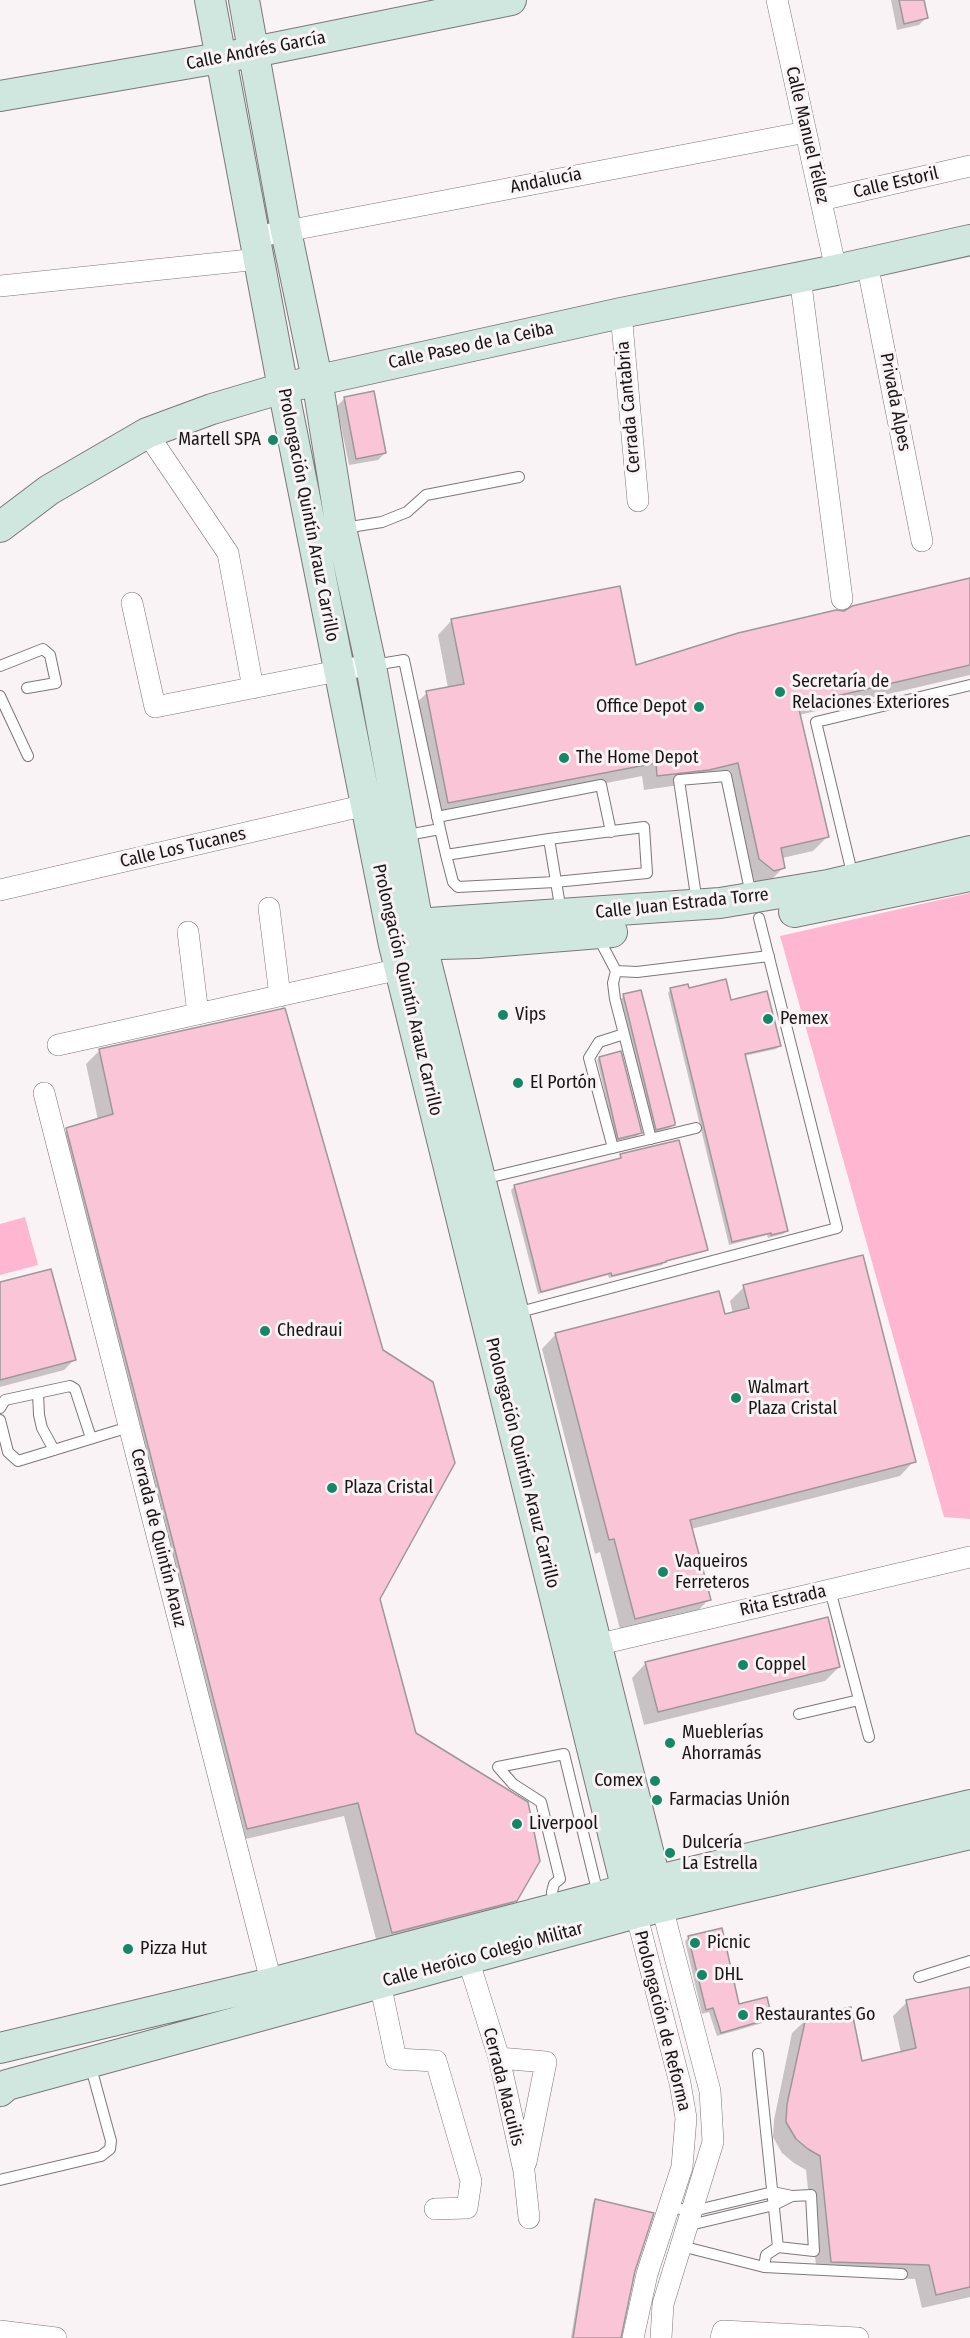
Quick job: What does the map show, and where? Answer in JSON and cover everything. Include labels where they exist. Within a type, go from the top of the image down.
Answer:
[{"type":"street","name":"Prolongación Quintín Arauz Carrillo","points":[[210,0],[283,388],[366,805],[452,1119],[569,1593],[636,1898]]},
{"type":"street","name":"Prolongación Quintín Arauz Carrillo","points":[[244,0],[286,231],[317,379],[341,528],[371,666],[402,836],[405,942]]},
{"type":"street","name":"Calle Andrés García","points":[[0,96],[254,52],[511,0]]},
{"type":"street","name":"Calle Manuel Téllez","points":[[777,0],[836,270]]},
{"type":"street","name":"Andalucía","points":[[0,286],[257,248],[286,231],[806,132]]},
{"type":"street","name":"Calle Estoril","points":[[821,200],[970,166]]},
{"type":"street","name":"Calle Paseo de la Ceiba","points":[[0,527],[49,490],[147,433],[212,409],[317,379],[970,240]]},
{"type":"street","name":"Privada Alpes","points":[[867,263],[922,541]]},
{"type":"street","points":[[800,277],[842,599]]},
{"type":"street","name":"Cerrada Cantabria","points":[[621,313],[638,501]]},
{"type":"street","points":[[147,433],[228,553],[253,688]]},
{"type":"street","points":[[132,603],[155,707],[371,666]]},
{"type":"street","name":"Calle Los Tucanes","points":[[0,890],[366,805]]},
{"type":"street","name":"Calle Juan Estrada Torre","points":[[857,889],[970,851]]},
{"type":"street","name":"Calle Juan Estrada Torre","points":[[405,942],[563,926],[700,897],[750,897],[857,889],[970,876]]},
{"type":"street","name":"Calle Juan Estrada Torre","points":[[563,926],[597,934],[702,926],[750,897]]},
{"type":"street","points":[[269,908],[280,996]]},
{"type":"street","points":[[188,932],[198,1014]]},
{"type":"street","points":[[58,1045],[280,996],[405,942]]},
{"type":"street","name":"Cerrada de Quintín Arauz","points":[[44,1093],[275,1997]]},
{"type":"street","name":"Prolongación Quintín Arauz Carrillo","points":[[452,1119],[481,1179],[501,1318]]},
{"type":"street","name":"Rita Estrada","points":[[596,1645],[970,1557]]},
{"type":"street","name":"Prolongación Quintín Arauz Carrillo","points":[[569,1593],[596,1645],[636,1898]]},
{"type":"street","name":"Calle Heróico Colegio Militar","points":[[0,2048],[275,1997],[380,1983],[468,1959],[636,1898],[970,1805]]},
{"type":"street","name":"Calle Heróico Colegio Militar","points":[[2,2085],[90,2062],[275,1997],[555,1909],[636,1898],[970,1834]]},
{"type":"street","name":"Prolongación de Reforma","points":[[633,2338],[647,2274],[682,2167],[686,2118],[680,2083],[636,1898]]},
{"type":"street","name":"Prolongación de Reforma","points":[[636,1898],[710,2091],[713,2142],[663,2304],[661,2338]]},
{"type":"street","name":"Cerrada Macuilis","points":[[468,1959],[499,2058],[524,2171],[529,2218]]},
{"type":"street","points":[[380,1983],[396,2059],[436,2061],[471,2181],[467,2208],[435,2209]]},
{"type":"street","points":[[499,2058],[546,2062],[524,2171]]},
{"type":"street","points":[[0,2331],[56,2338]]},
{"type":"street","points":[[722,2338],[723,2331],[858,2338]]},
{"type":"lane","points":[[341,528],[382,522],[407,512],[426,495],[519,477]]},
{"type":"lane","points":[[0,666],[43,649],[50,655],[56,683],[27,688]]},
{"type":"lane","points":[[371,666],[404,660],[440,830],[446,855],[453,882],[458,887],[555,882],[647,873],[644,827],[446,855]]},
{"type":"lane","points":[[857,889],[816,722],[970,685]]},
{"type":"lane","points":[[0,696],[28,756]]},
{"type":"lane","points":[[501,1318],[837,1228],[769,956],[750,897],[726,776],[679,780],[700,897]]},
{"type":"lane","points":[[437,817],[601,785],[610,832]]},
{"type":"lane","points":[[402,836],[440,830]]},
{"type":"lane","points":[[549,839],[563,926]]},
{"type":"lane","points":[[597,934],[616,971],[615,999],[651,1139]]},
{"type":"lane","points":[[616,971],[636,972],[769,956]]},
{"type":"lane","points":[[613,1148],[589,1058],[599,1042],[624,1034]]},
{"type":"lane","points":[[481,1179],[696,1128]]},
{"type":"lane","points":[[0,1408],[5,1400],[70,1386],[75,1389],[91,1438]]},
{"type":"lane","points":[[38,1393],[42,1428],[54,1450]]},
{"type":"lane","points":[[0,1420],[8,1452],[18,1461],[129,1427]]},
{"type":"lane","points":[[830,1590],[869,1737]]},
{"type":"lane","points":[[799,1714],[860,1700]]},
{"type":"lane","points":[[555,1909],[552,1892],[554,1884],[560,1879],[541,1802],[513,1784],[498,1767],[564,1754],[636,1898]]},
{"type":"lane","points":[[919,1977],[970,1961]]},
{"type":"lane","points":[[758,2054],[778,2247]]},
{"type":"lane","points":[[0,2180],[101,2156],[110,2149],[111,2141],[90,2062]]},
{"type":"lane","points":[[666,2215],[690,2218],[773,2192],[792,2196],[811,2194],[814,2252],[778,2247],[766,2255],[764,2267]]},
{"type":"lane","points":[[666,2215],[690,2218],[774,2205],[792,2196]]},
{"type":"lane","points":[[681,2246],[764,2267],[902,2274]]},
{"type":"shaded area","points":[[970,893],[970,1519],[944,1517],[780,936]]},
{"type":"shaded area","points":[[25,1217],[38,1265],[0,1275],[0,1224]]},
{"type":"building","points":[[899,0],[924,0],[928,18],[904,24]]},
{"type":"building","points":[[374,391],[386,453],[356,459],[344,397]]},
{"type":"building","points":[[970,578],[970,665],[798,705],[829,837],[781,848],[785,868],[774,871],[759,859],[738,763],[709,770],[657,776],[656,763],[448,803],[426,691],[464,684],[451,619],[620,586],[636,665],[738,633],[836,610],[844,611],[852,606]]},
{"type":"building","points":[[726,979],[731,1000],[767,991],[781,1046],[745,1054],[788,1231],[732,1242],[670,988],[688,984],[689,988]]},
{"type":"building","points":[[641,990],[675,1122],[675,1125],[656,1130],[623,994]]},
{"type":"building","points":[[285,1008],[383,1350],[433,1382],[455,1463],[380,1599],[416,1733],[528,1802],[540,1861],[517,1901],[392,1933],[358,1803],[247,1829],[66,1128],[113,1114],[99,1049]]},
{"type":"building","points":[[621,1051],[642,1133],[618,1139],[599,1057]]},
{"type":"building","points":[[679,1140],[708,1250],[612,1276],[611,1273],[541,1292],[514,1185],[621,1158],[620,1154]]},
{"type":"building","name":"Walmart Plaza Cristal","points":[[863,1255],[916,1462],[690,1520],[711,1600],[635,1619],[614,1539],[609,1540],[555,1333],[719,1291],[725,1314],[749,1308],[743,1285]]},
{"type":"building","points":[[51,1269],[76,1360],[0,1380],[0,1282]]},
{"type":"building","name":"Coppel","points":[[828,1617],[840,1667],[658,1712],[645,1662]]},
{"type":"building","points":[[722,1928],[739,2004],[767,1997],[772,2018],[721,2033],[713,2008],[706,2010],[688,1936]]},
{"type":"building","points":[[970,1987],[970,2287],[936,2295],[929,2265],[831,2262],[820,2156],[796,2139],[786,2122],[787,2104],[806,2017],[851,2007],[862,2061],[916,2048],[906,2000]]},
{"type":"building","points":[[595,2199],[654,2213],[635,2271],[621,2338],[573,2338]]},
{"type":"place","name":"Martell SPA","points":[[273,440]]},
{"type":"place","name":"Secretaría de Relaciones Exteriores","points":[[780,692]]},
{"type":"place","name":"Office Depot","points":[[699,707]]},
{"type":"place","name":"The Home Depot","points":[[564,758]]},
{"type":"place","name":"Vips","points":[[503,1015]]},
{"type":"place","name":"Pemex","points":[[768,1019]]},
{"type":"place","name":"El Portón","points":[[518,1083]]},
{"type":"place","name":"Chedraui","points":[[265,1331]]},
{"type":"place","name":"Walmart Plaza Cristal","points":[[736,1398]]},
{"type":"place","name":"Plaza Cristal","points":[[332,1488]]},
{"type":"place","name":"Vaqueiros Ferreteros","points":[[663,1572]]},
{"type":"place","name":"Coppel","points":[[743,1665]]},
{"type":"place","name":"Mueblerías Ahorramás","points":[[670,1743]]},
{"type":"place","name":"Comex","points":[[655,1781]]},
{"type":"place","name":"Farmacias Unión","points":[[657,1800]]},
{"type":"place","name":"Liverpool","points":[[517,1824]]},
{"type":"place","name":"Dulcería La Estrella","points":[[670,1853]]},
{"type":"place","name":"Picnic","points":[[695,1943]]},
{"type":"place","name":"Pizza Hut","points":[[128,1949]]},
{"type":"place","name":"DHL","points":[[702,1975]]},
{"type":"place","name":"Restaurantes Go","points":[[743,2015]]}]
